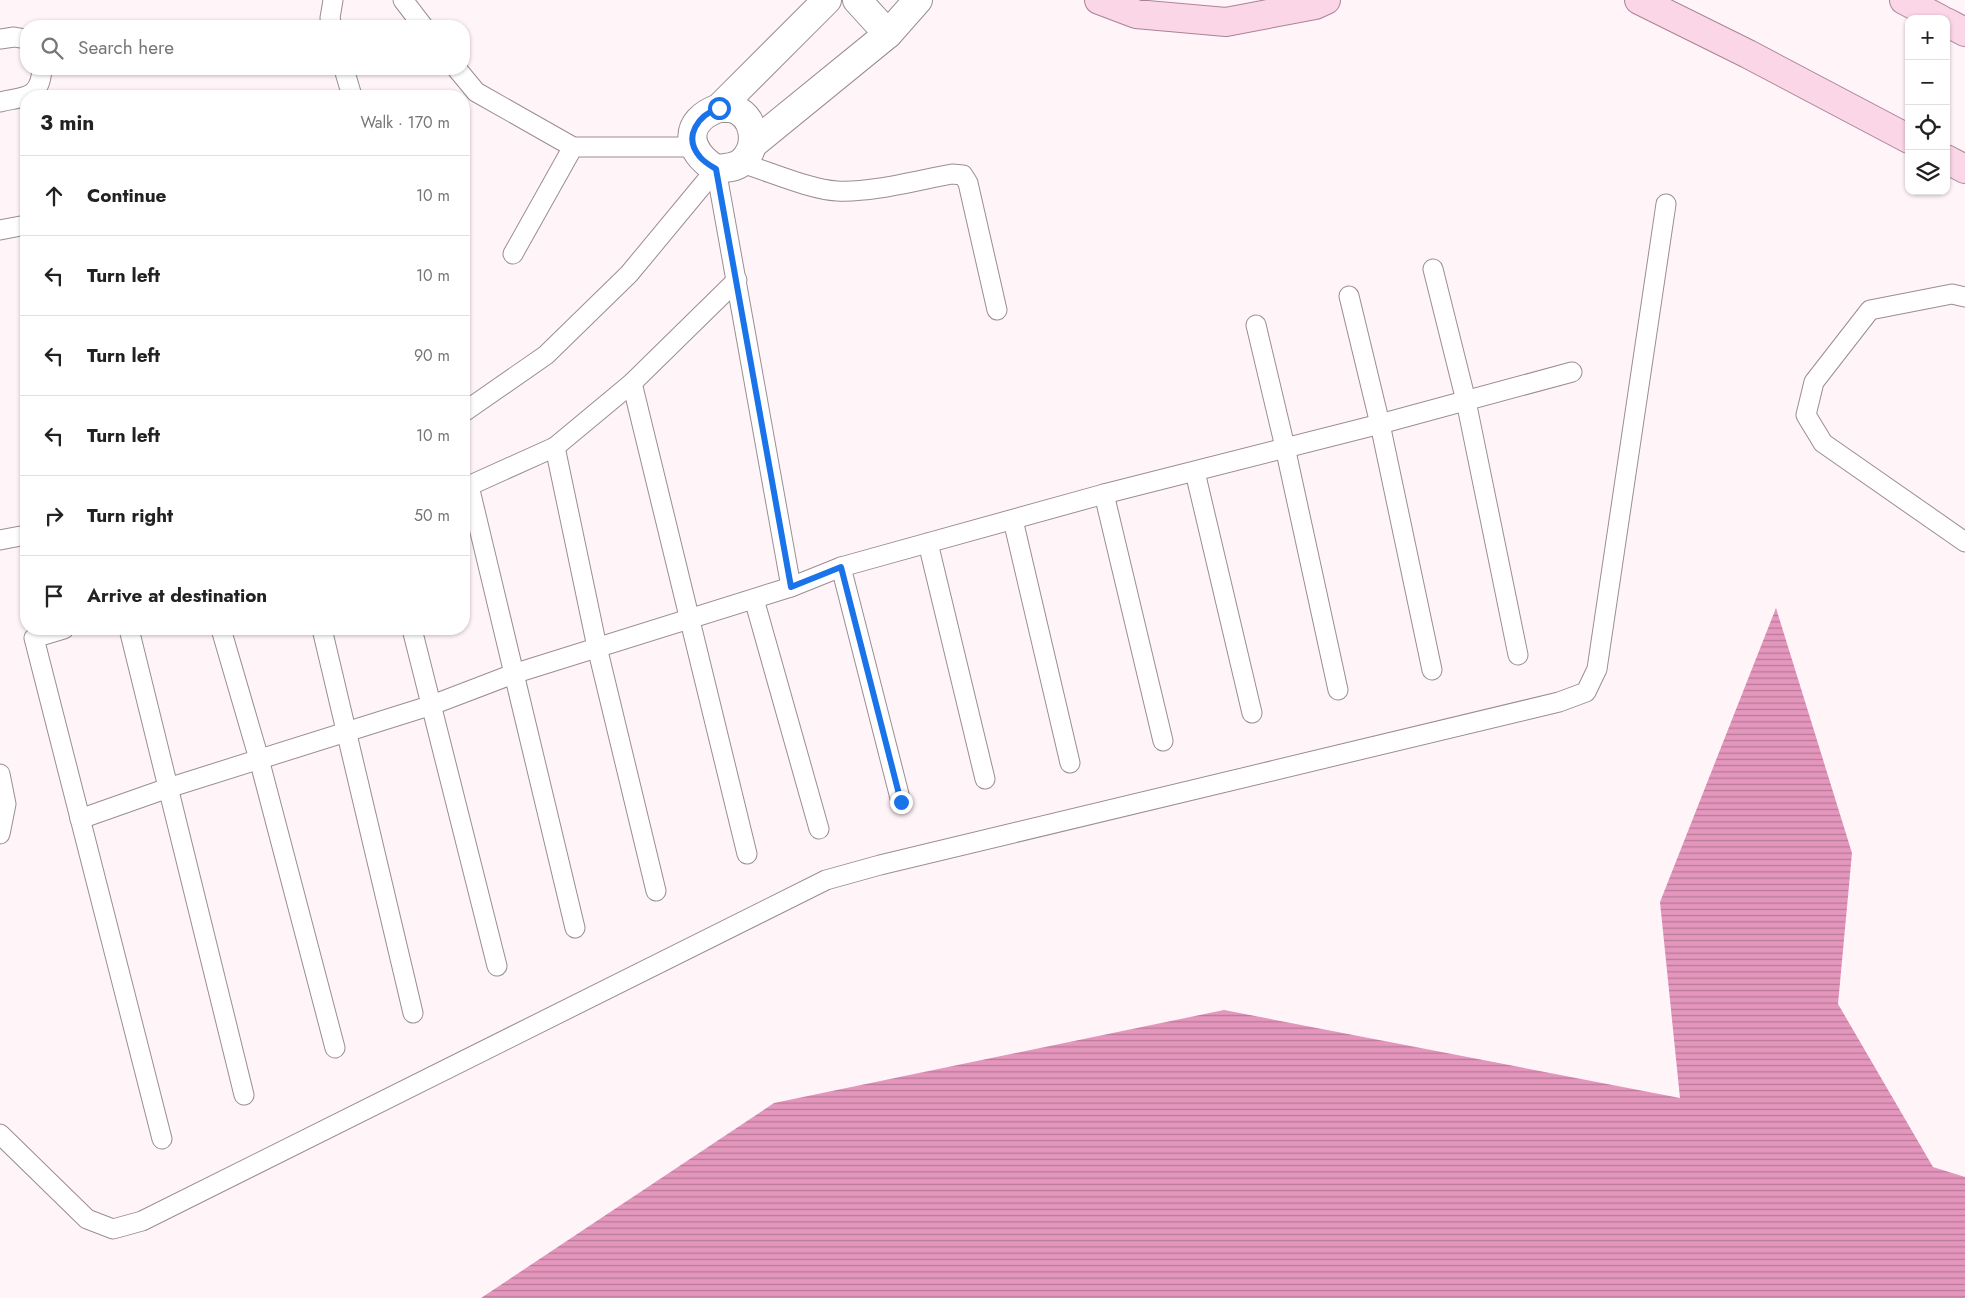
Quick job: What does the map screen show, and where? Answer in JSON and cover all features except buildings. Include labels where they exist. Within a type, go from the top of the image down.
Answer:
[{"type":"main road","points":[[1099,0],[1136,14],[1226,22],[1315,5],[1326,0]]},
{"type":"main road","points":[[1639,0],[1748,54],[1905,137]]},
{"type":"main road","points":[[1904,0],[1932,15]]},
{"type":"main road","points":[[1950,24],[1965,32]]},
{"type":"main road","points":[[1950,161],[1965,169]]},
{"type":"street","points":[[719,108],[827,0]]},
{"type":"street","points":[[857,0],[888,34]]},
{"type":"street","points":[[737,159],[754,134],[750,123],[743,115],[732,108],[719,108],[706,112],[697,122],[692,134],[694,147],[699,157],[737,159],[888,34],[918,0]]},
{"type":"lane","points":[[330,20],[333,0]]},
{"type":"lane","points":[[403,0],[418,20]]},
{"type":"lane","points":[[0,39],[20,38]]},
{"type":"lane","points":[[36,90],[42,82],[42,75]]},
{"type":"lane","points":[[346,75],[350,90]]},
{"type":"lane","points":[[462,75],[476,92],[574,147],[694,147]]},
{"type":"lane","points":[[0,102],[20,98]]},
{"type":"lane","points":[[513,254],[574,147]]},
{"type":"lane","points":[[737,159],[736,280],[791,587]]},
{"type":"lane","points":[[737,159],[818,188],[836,191],[858,190],[952,174],[963,175],[968,183],[997,310]]},
{"type":"lane","points":[[470,408],[552,348],[629,274],[737,159]]},
{"type":"lane","points":[[0,1134],[87,1219],[113,1229],[142,1221],[826,880],[890,862],[1559,702],[1586,692],[1597,669],[1666,204]]},
{"type":"lane","points":[[0,230],[20,226]]},
{"type":"lane","points":[[1432,269],[1466,401],[1518,656]]},
{"type":"lane","points":[[470,485],[555,447],[632,383],[736,280]]},
{"type":"lane","points":[[1965,297],[1952,294],[1870,310],[1814,382],[1806,415],[1823,443],[1965,542]]},
{"type":"lane","points":[[1349,296],[1380,424],[1432,670]]},
{"type":"lane","points":[[1256,325],[1285,447],[1338,690]]},
{"type":"lane","points":[[80,819],[168,788],[432,705],[513,674],[791,587],[841,567],[1104,494],[1380,424],[1572,372]]},
{"type":"lane","points":[[632,383],[691,618],[747,854]]},
{"type":"lane","points":[[555,447],[597,647],[656,891]]},
{"type":"lane","points":[[1195,472],[1252,713]]},
{"type":"lane","points":[[1104,494],[1163,741]]},
{"type":"lane","points":[[470,503],[575,928]]},
{"type":"lane","points":[[1013,520],[1070,763]]},
{"type":"lane","points":[[0,540],[20,536]]},
{"type":"lane","points":[[928,543],[985,778]]},
{"type":"lane","points":[[841,567],[901,802]]},
{"type":"lane","points":[[754,599],[819,829]]},
{"type":"lane","points":[[44,635],[34,638],[162,1139]]},
{"type":"lane","points":[[130,635],[244,1095]]},
{"type":"lane","points":[[224,635],[259,759],[335,1048]]},
{"type":"lane","points":[[323,635],[413,1014]]},
{"type":"lane","points":[[414,635],[497,966]]},
{"type":"lane","points":[[0,774],[6,804],[0,834]]},
{"type":"shaded area","points":[[1776,608],[1852,853],[1838,1004],[1933,1167],[1965,1177],[1965,1298],[481,1298],[774,1103],[1224,1010],[1680,1098],[1660,902]]},
{"type":"route","points":[[719,108],[706,112],[697,122],[692,134],[694,147],[699,157],[716,169],[791,587],[841,567],[901,802]]}]
